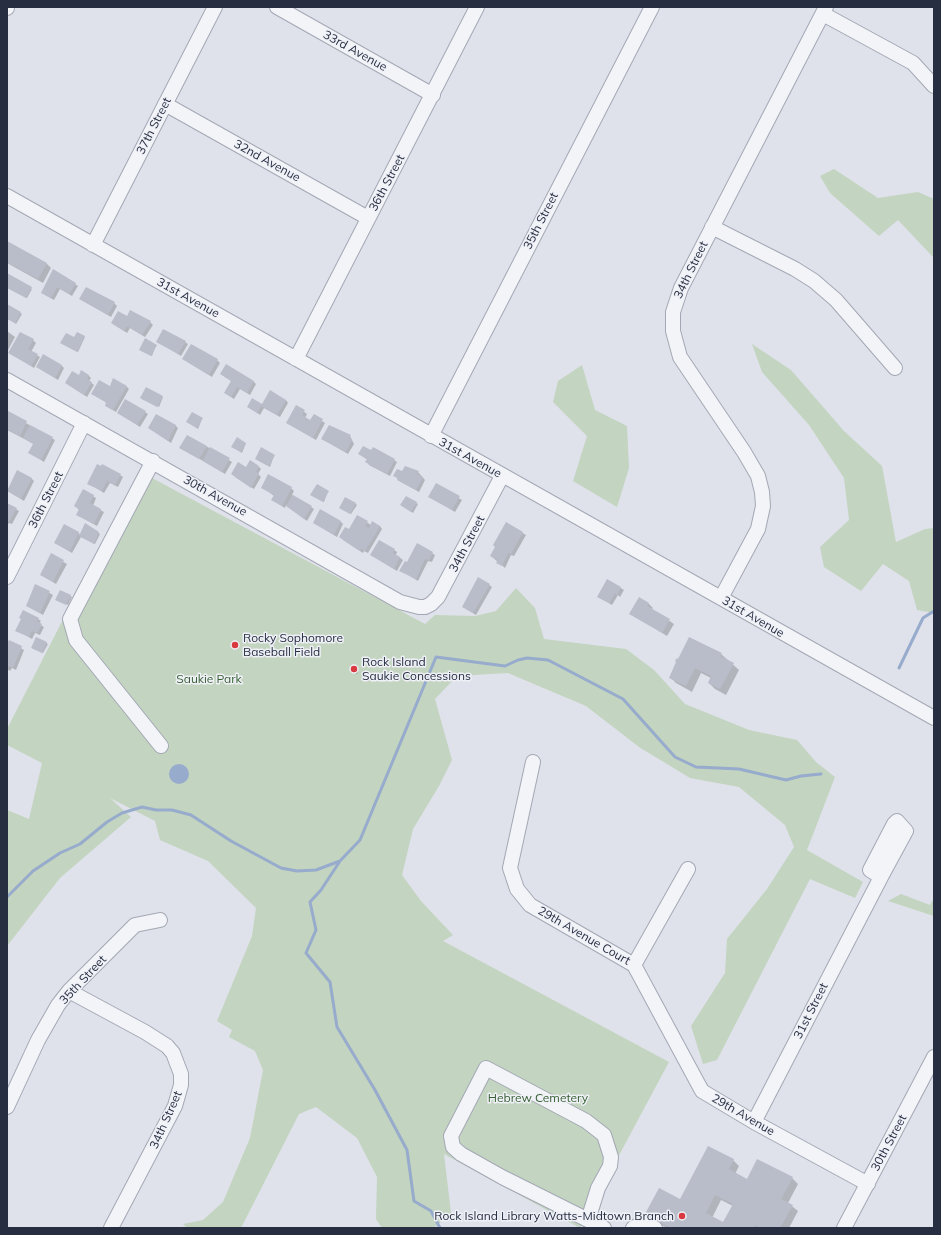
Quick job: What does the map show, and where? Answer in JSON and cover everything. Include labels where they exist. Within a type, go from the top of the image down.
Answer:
[{"type":"street","name":"37th Street","points":[[93,245],[215,7]]},
{"type":"street","name":"33rd Avenue","points":[[277,7],[433,95]]},
{"type":"street","name":"36th Street","points":[[296,359],[477,7]]},
{"type":"street","name":"35th Street","points":[[432,436],[652,7]]},
{"type":"street","points":[[824,10],[913,63],[934,86]]},
{"type":"street","name":"34th Street","points":[[721,598],[758,529],[763,506],[758,476],[744,452],[680,357],[673,331],[672,319],[675,302],[824,10]]},
{"type":"street","name":"32nd Avenue","points":[[165,104],[368,218]]},
{"type":"street","name":"31st Avenue","points":[[7,196],[934,718]]},
{"type":"street","points":[[712,227],[795,269],[814,281],[845,310],[895,368]]},
{"type":"street","name":"30th Avenue","points":[[7,380],[400,602],[426,608]]},
{"type":"street","name":"36th Street","points":[[7,577],[84,423]]},
{"type":"street","points":[[152,461],[70,619],[76,640],[161,746]]},
{"type":"street","name":"34th Street","points":[[426,608],[438,597],[502,476]]},
{"type":"street","name":"29th Avenue Court","points":[[533,762],[510,868],[517,889],[530,905],[634,965]]},
{"type":"street","points":[[634,965],[688,869]]},
{"type":"street","name":"31st Street","points":[[754,1122],[881,877]]},
{"type":"street","name":"35th Street","points":[[7,1107],[38,1040],[55,1010],[69,991],[136,925],[160,920]]},
{"type":"street","name":"29th Avenue","points":[[634,965],[702,1091],[754,1122],[868,1184]]},
{"type":"street","name":"34th Street","points":[[69,991],[145,1032],[167,1046],[174,1056],[181,1074],[180,1090],[175,1106],[111,1228]]},
{"type":"street","name":"30th Street","points":[[844,1228],[934,1057]]},
{"type":"street","points":[[486,1068],[586,1121],[604,1135],[611,1157],[610,1166],[598,1188],[598,1225],[502,1177],[461,1154],[453,1147],[451,1136],[486,1068]]},
{"type":"street","points":[[633,1228],[642,1223],[655,1228]]},
{"type":"green space","points":[[834,169],[878,198],[918,192],[934,199],[934,258],[898,220],[879,236],[830,193],[820,176]]},
{"type":"green space","points":[[752,344],[791,370],[844,431],[882,466],[896,542],[925,529],[934,528],[934,613],[917,610],[909,581],[883,564],[861,591],[824,567],[820,547],[849,520],[844,478],[809,425],[762,372]]},
{"type":"green space","points":[[582,365],[595,410],[627,426],[629,468],[617,507],[573,481],[587,436],[553,402],[558,381]]},
{"type":"green space","points":[[139,471],[425,624],[435,615],[475,616],[496,611],[516,588],[535,608],[544,639],[626,649],[654,670],[685,704],[749,730],[797,740],[816,762],[835,777],[807,850],[863,882],[855,898],[810,879],[717,1060],[703,1064],[691,1026],[725,973],[727,939],[767,889],[794,847],[785,825],[739,787],[690,778],[639,747],[586,706],[508,673],[457,676],[435,699],[452,760],[439,786],[413,829],[402,875],[421,901],[453,935],[443,941],[669,1062],[580,1228],[444,1154],[451,1213],[434,1228],[382,1228],[376,1219],[377,1177],[357,1138],[316,1107],[299,1114],[241,1228],[187,1228],[183,1224],[203,1220],[223,1202],[250,1138],[263,1070],[255,1051],[229,1037],[232,1030],[217,1021],[252,936],[256,908],[208,861],[160,840],[155,821],[110,798],[131,817],[60,878],[7,946],[7,810],[29,819],[42,763],[7,745],[7,729]]},
{"type":"green space","points":[[901,894],[930,905],[934,898],[934,916],[888,901]]},
{"type":"water","points":[[179,764],[186,767],[189,774],[186,781],[179,784],[172,781],[169,774],[172,767]]},
{"type":"building","points":[[7,241],[47,263],[38,279],[7,262]]},
{"type":"building","points":[[53,269],[76,283],[69,294],[57,287],[51,298],[41,293]]},
{"type":"building","points":[[7,273],[32,287],[26,298],[7,288]]},
{"type":"building","points":[[86,287],[115,302],[108,315],[79,299]]},
{"type":"building","points":[[7,304],[21,312],[15,323],[7,319]]},
{"type":"building","points":[[130,310],[151,321],[142,335],[127,326],[124,331],[111,323],[118,311],[127,316]]},
{"type":"building","points":[[163,329],[186,341],[178,354],[156,342]]},
{"type":"building","points":[[20,332],[34,339],[28,349],[38,354],[31,366],[8,353]]},
{"type":"building","points":[[77,332],[85,336],[77,352],[60,343],[66,333],[74,337]]},
{"type":"building","points":[[145,338],[157,345],[151,356],[139,350]]},
{"type":"building","points":[[191,344],[218,359],[209,375],[182,359]]},
{"type":"building","points":[[43,354],[62,365],[55,378],[36,367]]},
{"type":"building","points":[[226,364],[254,381],[247,393],[237,387],[231,397],[224,393],[231,381],[220,374]]},
{"type":"building","points":[[81,370],[89,375],[87,379],[92,382],[84,395],[65,383],[72,371],[79,375]]},
{"type":"building","points":[[113,378],[127,386],[113,410],[105,406],[106,402],[91,394],[99,380],[110,386]]},
{"type":"building","points":[[146,387],[163,396],[157,407],[140,398]]},
{"type":"building","points":[[270,390],[286,400],[277,415],[261,406],[257,413],[247,407],[252,398],[262,404]]},
{"type":"building","points":[[125,399],[146,411],[137,425],[117,413]]},
{"type":"building","points":[[296,405],[305,410],[302,415],[310,420],[314,414],[323,419],[313,438],[286,423]]},
{"type":"building","points":[[8,411],[27,421],[20,436],[7,429]]},
{"type":"building","points":[[192,412],[203,418],[197,428],[186,422]]},
{"type":"building","points":[[156,414],[176,425],[168,441],[148,428]]},
{"type":"building","points":[[30,425],[53,437],[41,460],[28,453],[33,444],[23,438]]},
{"type":"building","points":[[329,425],[351,435],[349,438],[352,440],[346,452],[321,439]]},
{"type":"building","points":[[187,435],[207,446],[199,459],[179,448]]},
{"type":"building","points":[[237,437],[246,443],[241,452],[231,447]]},
{"type":"building","points":[[363,446],[371,450],[373,447],[395,459],[387,474],[365,462],[367,459],[358,454]]},
{"type":"building","points":[[210,447],[230,458],[222,472],[203,461]]},
{"type":"building","points":[[261,447],[275,455],[269,466],[255,459]]},
{"type":"building","points":[[250,460],[259,466],[256,472],[259,473],[251,488],[231,474],[238,462],[246,467]]},
{"type":"building","points":[[97,464],[101,466],[102,464],[121,474],[115,485],[107,481],[102,491],[87,484]]},
{"type":"building","points":[[405,466],[419,471],[417,474],[423,477],[416,490],[397,480],[398,478],[393,476],[397,469],[402,471]]},
{"type":"building","points":[[17,470],[32,478],[21,499],[7,491]]},
{"type":"building","points":[[268,474],[292,487],[282,506],[271,500],[274,495],[261,488]]},
{"type":"building","points":[[436,483],[460,496],[452,510],[428,497]]},
{"type":"building","points":[[317,484],[329,491],[323,502],[310,495]]},
{"type":"building","points":[[83,489],[94,495],[90,503],[101,509],[94,524],[76,515],[79,509],[74,506]]},
{"type":"building","points":[[293,495],[312,506],[304,519],[286,506]]},
{"type":"building","points":[[406,496],[417,502],[411,512],[400,505]]},
{"type":"building","points":[[345,497],[356,503],[350,514],[339,508]]},
{"type":"building","points":[[7,503],[17,508],[9,522],[7,521]]},
{"type":"building","points":[[320,509],[341,521],[334,535],[313,523]]},
{"type":"building","points":[[357,515],[368,521],[365,526],[369,528],[372,521],[380,526],[365,551],[361,549],[360,551],[339,537],[345,527],[349,529]]},
{"type":"building","points":[[506,522],[523,532],[511,554],[508,553],[502,566],[496,563],[498,560],[490,556],[495,547],[493,545]]},
{"type":"building","points":[[85,523],[99,532],[94,544],[79,536]]},
{"type":"building","points":[[64,524],[79,532],[70,551],[54,543]]},
{"type":"building","points":[[379,540],[395,549],[393,553],[400,557],[394,569],[370,555]]},
{"type":"building","points":[[417,543],[433,552],[429,560],[425,559],[416,579],[399,571],[405,561],[407,562]]},
{"type":"building","points":[[51,553],[64,560],[53,582],[40,575]]},
{"type":"building","points":[[478,577],[490,584],[473,613],[462,607]]},
{"type":"building","points":[[607,579],[621,587],[617,595],[615,593],[609,603],[597,597]]},
{"type":"building","points":[[35,584],[50,591],[40,613],[26,606]]},
{"type":"building","points":[[60,590],[71,595],[66,605],[55,600]]},
{"type":"building","points":[[639,597],[649,603],[647,606],[670,619],[662,633],[629,614]]},
{"type":"building","points":[[23,610],[39,618],[37,621],[42,624],[37,633],[32,631],[29,637],[15,631],[21,619],[19,618]]},
{"type":"building","points":[[36,637],[47,642],[42,653],[31,648]]},
{"type":"building","points":[[689,637],[722,653],[720,656],[734,663],[720,689],[708,683],[711,676],[695,668],[686,686],[669,678],[676,662],[675,661],[677,658],[678,659]]},
{"type":"building","points":[[9,640],[22,646],[13,668],[9,666],[7,669],[7,643]]},
{"type":"building","points":[[708,1146],[734,1159],[729,1169],[747,1179],[757,1159],[793,1177],[781,1199],[793,1205],[780,1228],[760,1228],[755,1225],[753,1228],[671,1228],[645,1214],[659,1188],[680,1199]],"holes":[[[715,1195],[733,1204],[723,1222],[706,1213]]]},
{"type":"waterway","points":[[899,668],[923,618],[934,611]]},
{"type":"waterway","points":[[7,897],[33,871],[60,853],[80,844],[107,822],[122,813],[142,807],[156,810],[172,810],[191,815],[231,841],[281,868],[297,871],[316,870],[340,861],[360,840],[436,657],[505,666],[527,658],[548,660],[623,699],[675,757],[696,767],[739,769],[786,780],[801,776],[821,774]]},
{"type":"waterway","points":[[340,861],[321,890],[310,902],[316,930],[306,953],[330,982],[337,1027],[375,1090],[407,1150],[414,1201],[431,1211],[440,1228]]},
{"type":"place","name":"Rocky Sophomore Baseball Field","points":[[235,645]]},
{"type":"place","name":"Rock Island Saukie Concessions","points":[[354,669]]},
{"type":"place","name":"Rock Island Library Watts-Midtown Branch","points":[[682,1216]]},
{"type":"park label","name":"Saukie Park","points":[[209,679]]},
{"type":"park label","name":"Hebrew Cemetery","points":[[538,1098]]}]
